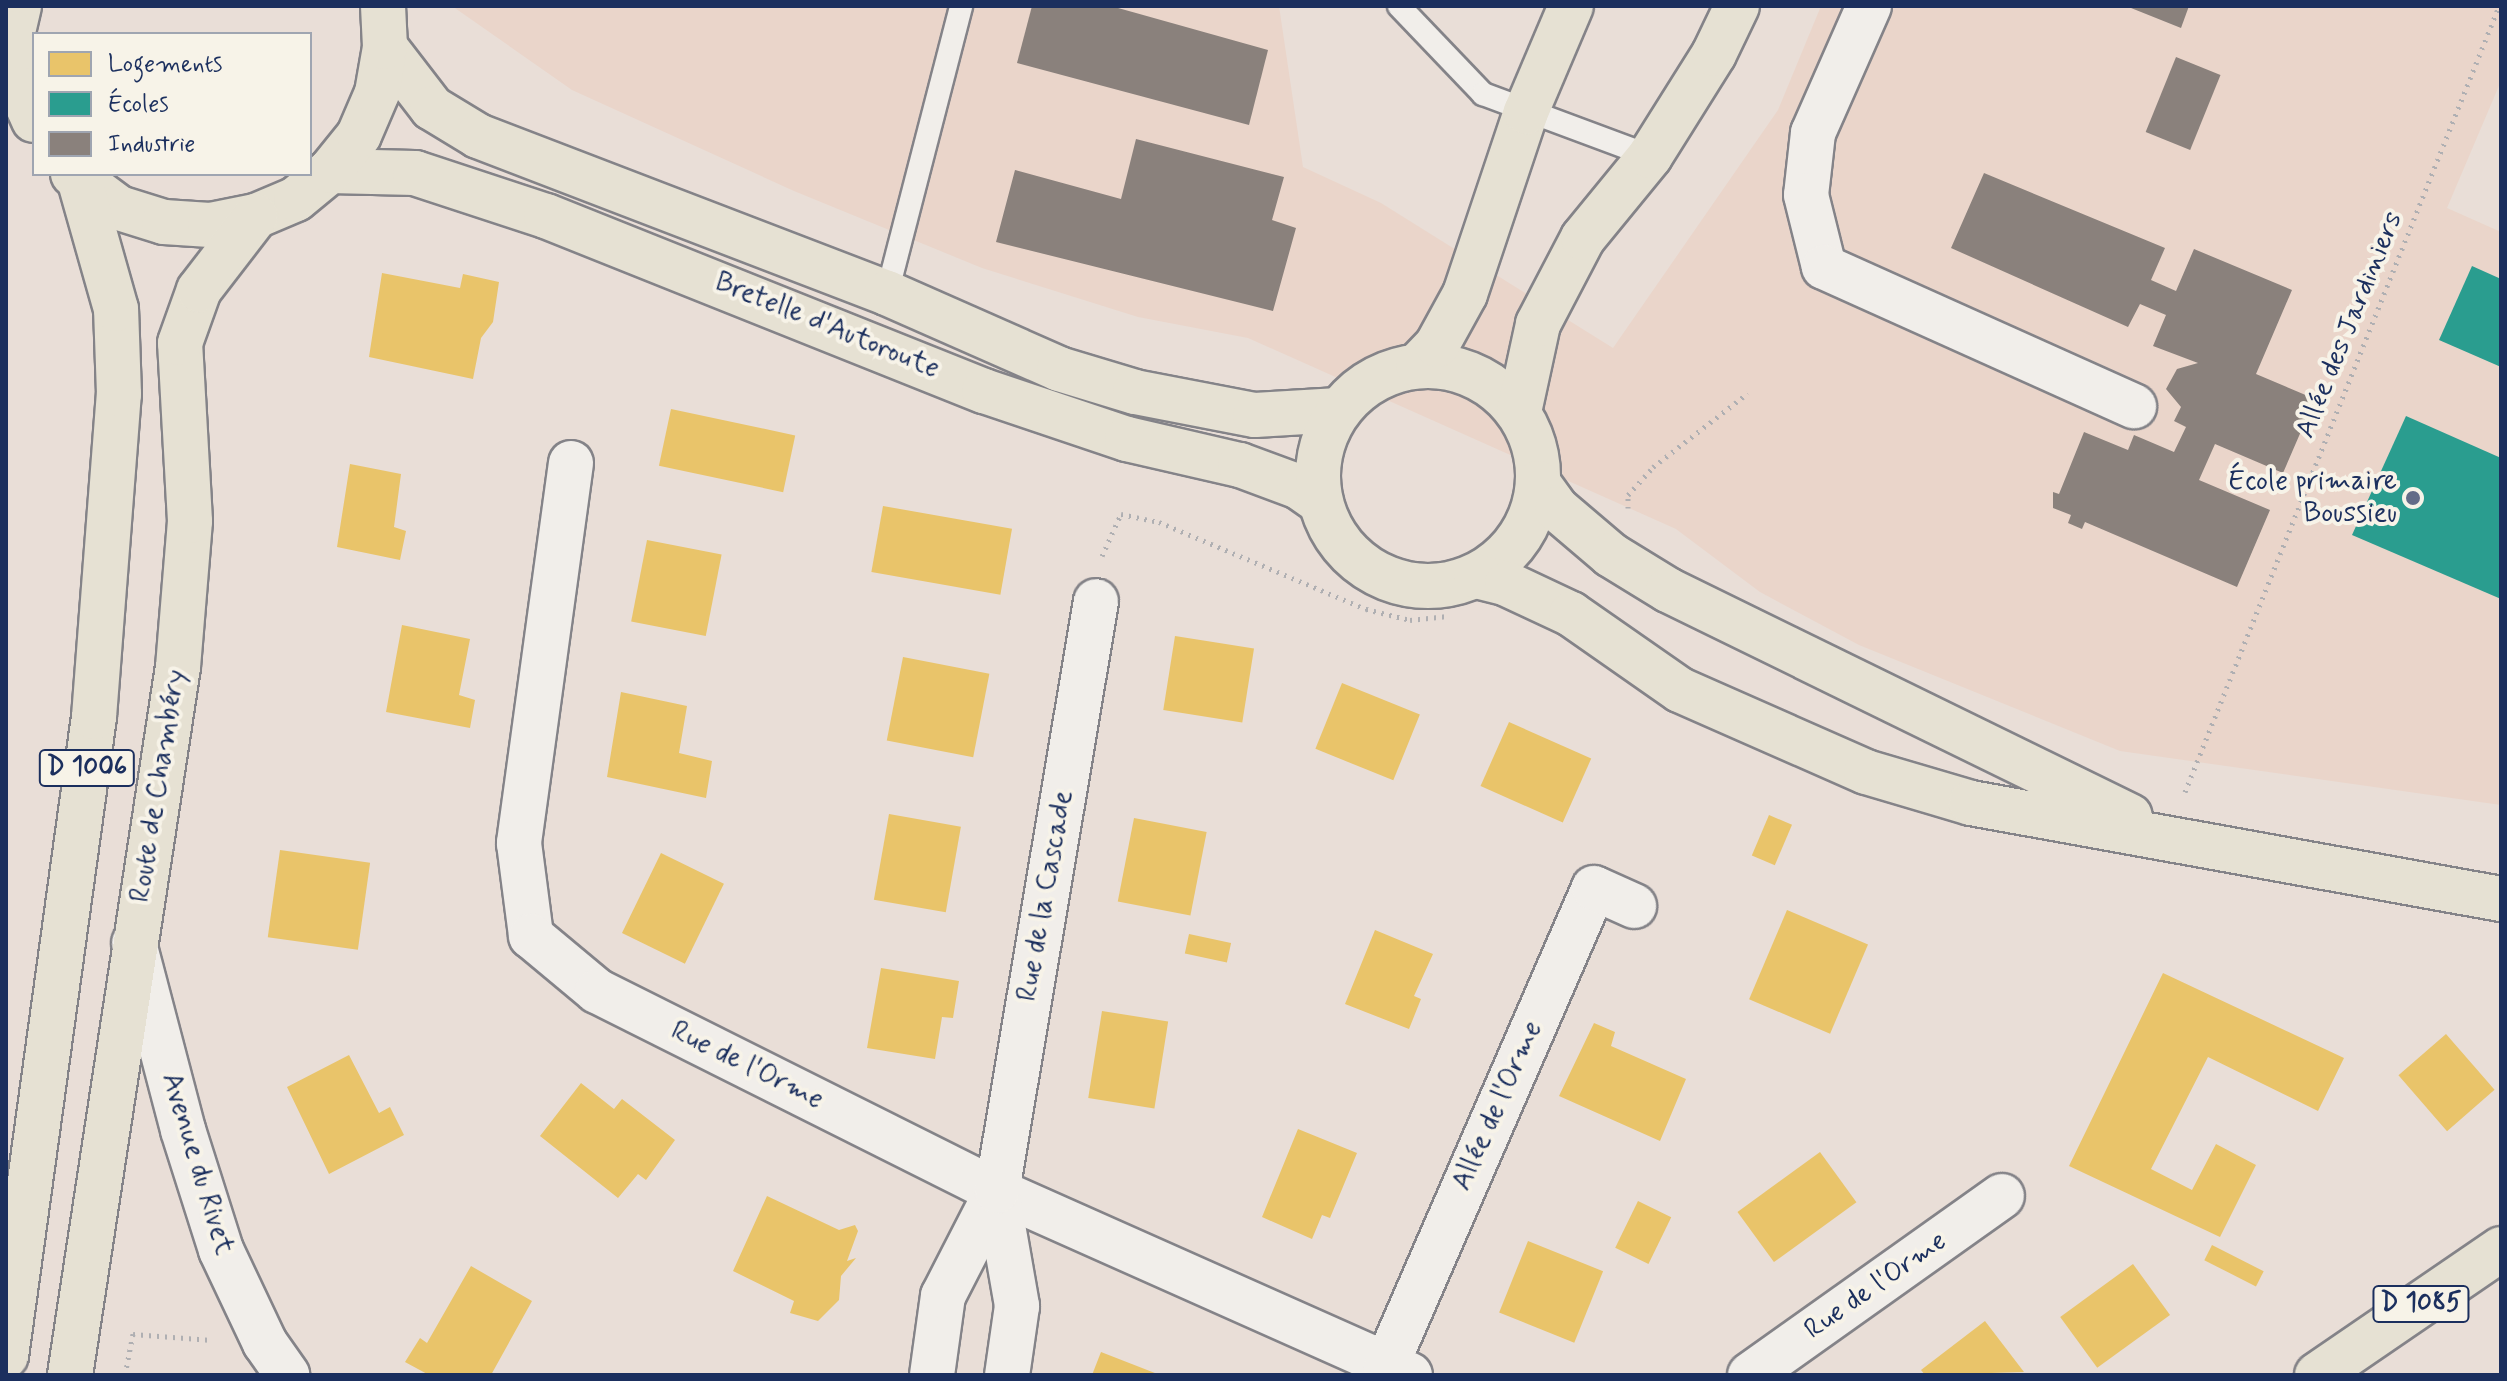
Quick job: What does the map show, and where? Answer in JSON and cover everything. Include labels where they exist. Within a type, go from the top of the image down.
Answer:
[{"type":"main road","points":[[1418,365],[1437,345],[1465,294],[1526,112],[1571,6]]},
{"type":"main road","points":[[1519,412],[1538,324],[1583,238],[1650,156],[1714,54],[1737,6]]},
{"type":"main road","points":[[13,19],[20,89],[32,116]]},
{"type":"main road","name":"Bretelle d'Autoroute","points":[[384,27],[432,108],[478,136],[887,293],[1059,369],[1135,392],[1255,415],[1339,410]]},
{"type":"main road","points":[[76,178],[119,208],[164,222],[210,225],[256,216],[296,199],[330,171],[359,135],[377,93],[384,27]]},
{"type":"main road","name":"Bretelle d'Autoroute","points":[[330,171],[415,173],[490,197],[727,284],[984,391],[1127,439],[1240,465],[1299,487],[1319,501]]},
{"type":"main road","name":"D 1006","points":[[6,1356],[94,717],[119,394],[116,309],[76,178]]},
{"type":"main road","name":"Route de Chambéry","points":[[70,1375],[178,667],[190,521],[180,343],[199,290],[256,216]]},
{"type":"main road","points":[[1418,365],[1457,368],[1492,384],[1519,412],[1535,445],[1538,483],[1529,521],[1508,553],[1476,576],[1438,586],[1399,583],[1363,566],[1336,537],[1319,501],[1319,453],[1339,410],[1373,379],[1418,365]]},
{"type":"main road","points":[[1538,483],[1557,509],[1611,555],[1668,590],[2168,836]]},
{"type":"main road","points":[[1476,576],[1507,584],[1571,614],[1680,690],[1866,772],[1971,803],[2168,836],[2501,899]]},
{"type":"main road","points":[[2419,882],[2501,880]]},
{"type":"main road","name":"D 1085","points":[[2317,1375],[2501,1249]]},
{"type":"street","points":[[1869,6],[1813,133],[1806,195],[1824,267],[2134,406]]},
{"type":"street","name":"Rue de l'Orme","points":[[571,463],[519,843],[531,936],[597,991],[997,1191],[1398,1370]]},
{"type":"street","name":"Rue de la Cascade","points":[[932,1375],[943,1296],[997,1191],[1096,601]]},
{"type":"street","name":"Allée de l'Orme","points":[[1398,1370],[1594,888],[1634,906]]},
{"type":"street","name":"Avenue du Rivet","points":[[134,943],[183,1130],[221,1250],[276,1359]]},
{"type":"street","name":"Rue de la Cascade","points":[[997,1191],[1017,1306],[1007,1375]]},
{"type":"street","name":"Rue de l'Orme","points":[[1750,1375],[2002,1196]]},
{"type":"lane","points":[[887,293],[961,6]]},
{"type":"lane","points":[[1399,6],[1483,94],[1650,156]]},
{"type":"path","name":"Allée des Jardiniers","points":[[2186,792],[2499,6]]},
{"type":"path","points":[[1627,520],[1628,495],[1653,467],[1748,393]]},
{"type":"path","points":[[1096,601],[1104,543],[1121,514],[1159,522],[1366,609],[1410,620],[1456,616]]},
{"type":"path","points":[[125,1375],[133,1334],[276,1359]]},
{"type":"shaded area","points":[[452,6],[1279,6],[1303,167],[1381,203],[1613,348],[1778,110],[1821,6],[2501,6],[2501,81],[2447,208],[2501,232],[2501,805],[2120,751],[1859,645],[1760,592],[1676,529],[1248,338],[1138,317],[982,268],[794,191],[572,90]]},
{"type":"building: Logements","points":[[382,273],[460,288],[463,274],[499,282],[493,322],[481,338],[473,379],[369,357]]},
{"type":"building: Logements","points":[[671,409],[795,435],[783,492],[659,466]]},
{"type":"building: Logements","points":[[350,464],[401,474],[394,527],[406,531],[400,560],[337,547]]},
{"type":"building: Logements","points":[[883,506],[1012,529],[1000,595],[871,572]]},
{"type":"building: Logements","points":[[647,540],[722,555],[706,636],[631,621]]},
{"type":"building: Logements","points":[[402,625],[470,639],[459,695],[475,700],[470,728],[386,712]]},
{"type":"building: Logements","points":[[1175,636],[1254,649],[1242,723],[1163,710]]},
{"type":"building: Logements","points":[[903,657],[989,674],[973,757],[887,740]]},
{"type":"building: Logements","points":[[1342,683],[1420,714],[1393,780],[1315,749]]},
{"type":"building: Logements","points":[[621,692],[687,706],[679,753],[712,761],[706,798],[607,777]]},
{"type":"building: Logements","points":[[1509,722],[1591,759],[1563,823],[1481,786]]},
{"type":"building: Logements","points":[[889,814],[961,827],[946,912],[874,900]]},
{"type":"building: Logements","points":[[1769,815],[1792,825],[1775,865],[1752,856]]},
{"type":"building: Logements","points":[[1134,818],[1207,832],[1190,916],[1118,901]]},
{"type":"building: Logements","points":[[280,850],[370,863],[358,950],[268,937]]},
{"type":"building: Logements","points":[[661,853],[724,884],[685,964],[622,933]]},
{"type":"building: Logements","points":[[1787,910],[1868,944],[1830,1034],[1749,999]]},
{"type":"building: Logements","points":[[1375,930],[1433,954],[1414,996],[1421,999],[1409,1029],[1345,1004]]},
{"type":"building: Logements","points":[[1189,934],[1231,943],[1227,963],[1185,954]]},
{"type":"building: Logements","points":[[881,968],[959,981],[953,1018],[942,1017],[935,1059],[867,1048]]},
{"type":"building: Logements","points":[[2163,973],[2344,1058],[2318,1111],[2208,1057],[2151,1169],[2192,1190],[2216,1144],[2256,1165],[2220,1237],[2069,1166]]},
{"type":"building: Logements","points":[[1102,1011],[1168,1021],[1154,1108],[1088,1098]]},
{"type":"building: Logements","points":[[1594,1023],[1615,1032],[1611,1046],[1686,1079],[1660,1141],[1559,1096]]},
{"type":"building: Logements","points":[[2446,1034],[2495,1090],[2447,1131],[2398,1075]]},
{"type":"building: Logements","points":[[349,1055],[379,1113],[390,1107],[404,1135],[329,1174],[287,1087]]},
{"type":"building: Logements","points":[[581,1083],[614,1109],[622,1099],[675,1140],[646,1180],[638,1174],[618,1198],[540,1136]]},
{"type":"building: Logements","points":[[1298,1129],[1357,1153],[1330,1218],[1322,1215],[1312,1239],[1262,1217]]},
{"type":"building: Logements","points":[[1820,1152],[1856,1202],[1774,1262],[1737,1212]]},
{"type":"building: Logements","points":[[767,1196],[839,1230],[855,1225],[858,1231],[847,1261],[856,1258],[841,1276],[839,1300],[818,1321],[790,1313],[794,1301],[733,1271]]},
{"type":"building: Logements","points":[[1638,1201],[1671,1217],[1648,1264],[1615,1248]]},
{"type":"building: Logements","points":[[1528,1241],[1603,1271],[1574,1343],[1499,1312]]},
{"type":"building: Logements","points":[[2212,1245],[2264,1271],[2256,1286],[2204,1260]]},
{"type":"building: Logements","points":[[2133,1264],[2170,1315],[2097,1368],[2060,1317]]},
{"type":"building: Logements","points":[[471,1266],[532,1301],[491,1375],[429,1375],[405,1362],[420,1338],[427,1343]]},
{"type":"building: Logements","points":[[1985,1321],[2024,1372],[1925,1375],[1921,1370]]},
{"type":"building: Logements","points":[[1101,1352],[1160,1375],[1092,1375]]},
{"type":"building: Écoles","points":[[2472,266],[2501,279],[2501,367],[2439,340]]},
{"type":"building: Écoles","points":[[2406,416],[2501,458],[2501,599],[2352,535]]},
{"type":"building: Industrie","points":[[1032,6],[1111,6],[1268,50],[1249,125],[1017,63]]},
{"type":"building: Industrie","points":[[2126,6],[2189,6],[2181,28]]},
{"type":"building: Industrie","points":[[2176,57],[2221,75],[2190,150],[2146,132]]},
{"type":"building: Industrie","points":[[1136,139],[1284,177],[1272,220],[1296,228],[1273,311],[996,242],[1015,170],[1121,199]]},
{"type":"building: Industrie","points":[[1984,173],[2165,248],[2151,280],[2176,291],[2194,249],[2292,290],[2256,374],[2315,399],[2283,473],[2215,444],[2199,480],[2270,510],[2237,587],[2085,522],[2082,529],[2068,523],[2071,515],[2053,508],[2053,492],[2059,494],[2084,432],[2128,450],[2134,435],[2174,452],[2186,427],[2174,421],[2181,407],[2166,389],[2177,369],[2198,363],[2153,346],[2166,315],[2140,304],[2128,327],[1951,248]]},
{"type":"place","name":"École primaire Boussieu","points":[[2413,498]]}]
